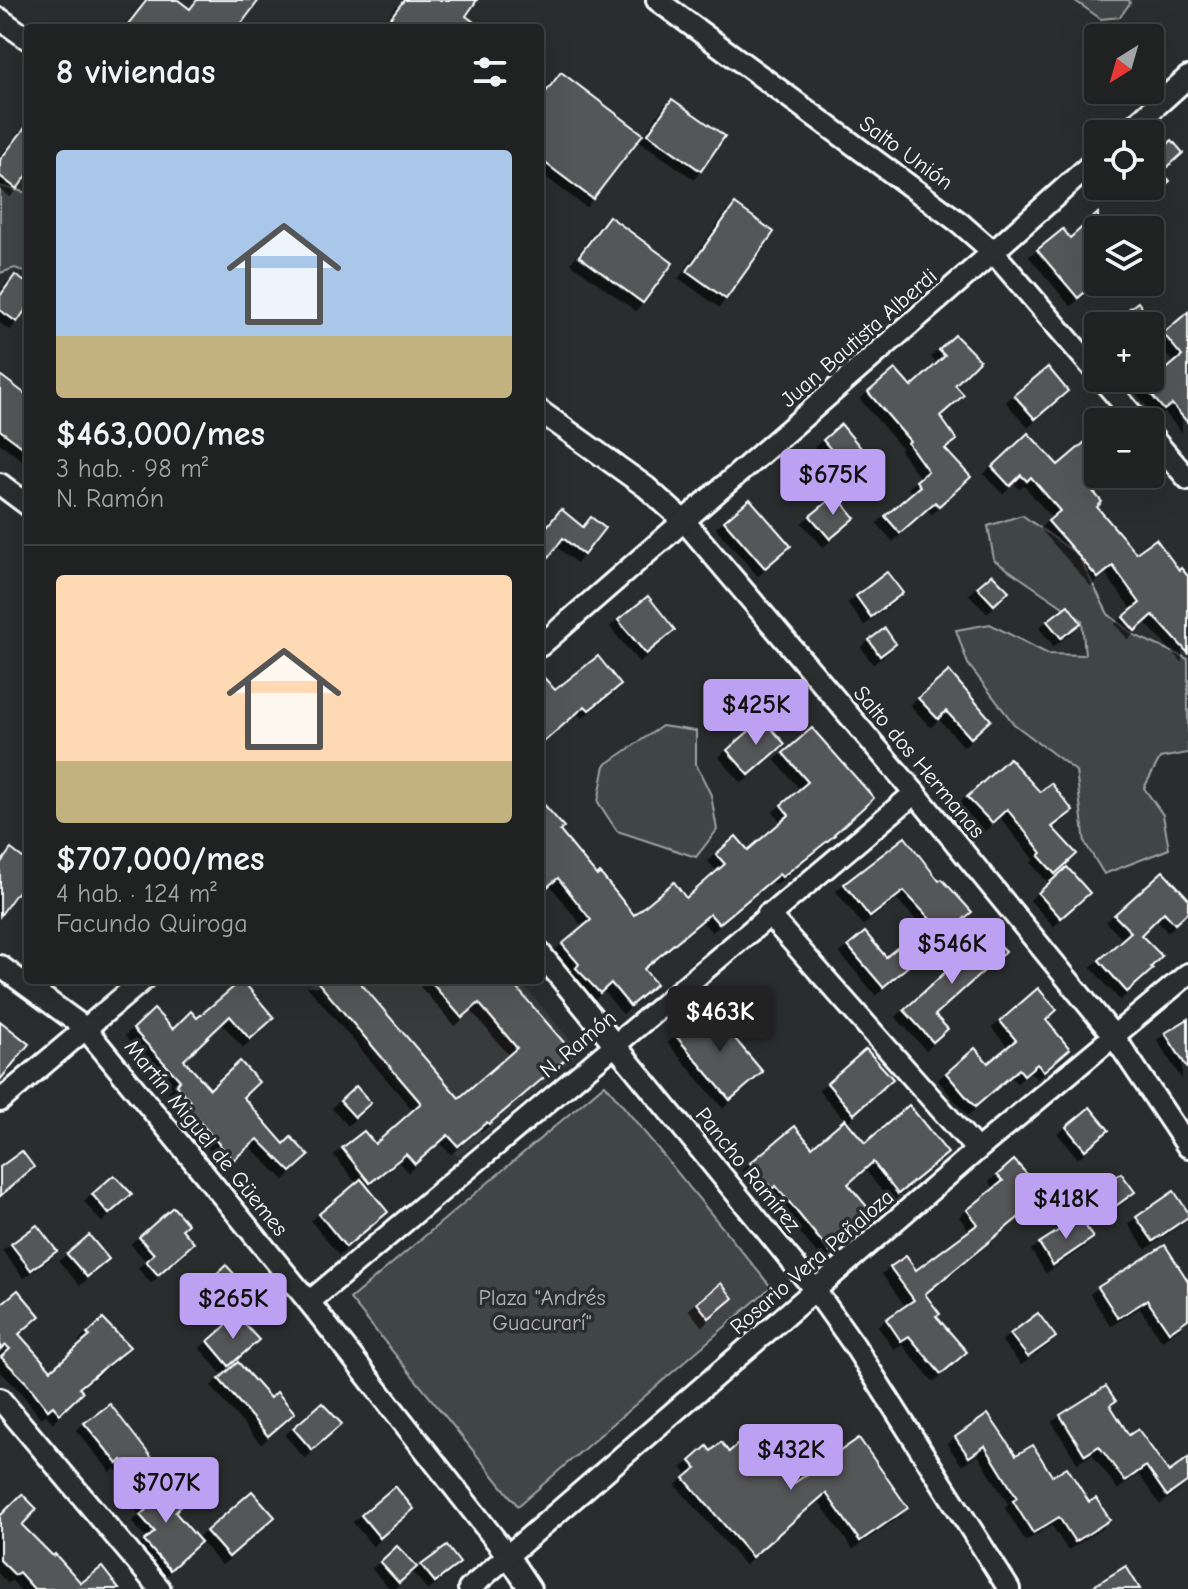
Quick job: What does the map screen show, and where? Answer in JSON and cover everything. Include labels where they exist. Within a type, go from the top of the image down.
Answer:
[{"type":"street","name":"Salto Unión","points":[[657,0],[960,223],[993,252],[1084,357]]},
{"type":"street","points":[[0,19],[24,36]]},
{"type":"street","points":[[1140,120],[1188,77]]},
{"type":"street","name":"Juan Bautista Alberdi","points":[[544,643],[1084,171]]},
{"type":"street","name":"Salto Unión","points":[[1114,392],[1127,408]]},
{"type":"street","name":"Salto dos Hermanas","points":[[544,414],[646,487],[685,522],[915,793],[1113,1035],[1188,1147]]},
{"type":"street","points":[[1164,451],[1188,479]]},
{"type":"street","points":[[0,484],[24,502]]},
{"type":"street","name":"N. Ramón","points":[[309,1302],[915,793]]},
{"type":"street","points":[[768,914],[977,1150]]},
{"type":"street","name":"Pancho Ramírez","points":[[544,958],[815,1290],[854,1345],[1009,1589]]},
{"type":"street","name":"Martín Miguel de Güemes","points":[[0,966],[24,984]]},
{"type":"street","name":"Rosario Vera Peñaloza","points":[[469,1589],[977,1150],[1188,974]]},
{"type":"street","name":"Martín Miguel de Güemes","points":[[25,984],[85,1028],[309,1302],[508,1556],[530,1589]]},
{"type":"street","points":[[0,1101],[138,984]]},
{"type":"street","points":[[0,1399],[160,1589]]},
{"type":"shaded area","points":[[311,984],[522,984],[581,1053],[458,1157]]},
{"type":"green space","points":[[1074,0],[1129,0],[1130,3],[1120,17],[1101,19]]},
{"type":"green space","points":[[0,186],[24,192],[24,271],[15,268],[0,273]]},
{"type":"green space","points":[[1022,515],[1078,555],[1108,614],[1134,635],[1188,659],[1188,753],[1160,758],[1144,788],[1163,815],[1169,849],[1104,874],[1085,843],[1076,771],[1014,724],[968,664],[956,630],[990,624],[1048,654],[1085,655],[1082,620],[994,560],[988,526]]},
{"type":"green space","points":[[662,726],[696,731],[696,764],[711,795],[717,830],[696,857],[617,831],[598,802],[605,765]]},
{"type":"green space","name":"Plaza \"Andrés Guacurarí\"","points":[[605,1084],[771,1287],[518,1506],[350,1299]]},
{"type":"building","points":[[147,0],[178,0],[190,9],[197,0],[259,0],[241,24],[128,24]]},
{"type":"building","points":[[404,0],[477,0],[466,16],[477,24],[386,24]]},
{"type":"building","points":[[561,72],[643,134],[593,199],[544,162],[544,95]]},
{"type":"building","points":[[672,99],[725,136],[701,171],[648,134]]},
{"type":"building","points":[[24,129],[24,179],[17,189],[0,176],[0,160]]},
{"type":"building","points":[[1172,140],[1183,153],[1164,170],[1164,148]]},
{"type":"building","points":[[735,204],[774,232],[726,299],[687,271]]},
{"type":"building","points":[[609,216],[673,263],[643,303],[579,256]]},
{"type":"building","points":[[1084,226],[1084,293],[1078,298],[1037,250],[1063,229],[1070,238]]},
{"type":"building","points":[[15,275],[24,281],[24,312],[17,322],[0,310],[0,296]]},
{"type":"building","points":[[1138,302],[1145,312],[1125,312]]},
{"type":"building","points":[[1188,312],[1188,423],[1172,404],[1164,410],[1149,392],[1164,392],[1164,371],[1182,356],[1164,332]]},
{"type":"building","points":[[955,335],[980,360],[955,385],[964,395],[940,416],[957,440],[945,449],[971,477],[939,506],[935,502],[900,533],[885,516],[920,486],[916,481],[928,471],[908,443],[910,441],[868,392],[895,369],[911,387],[945,356],[939,350]]},
{"type":"building","points":[[1048,367],[1068,391],[1035,419],[1014,395]]},
{"type":"building","points":[[0,375],[24,393],[24,448],[0,430]]},
{"type":"building","points":[[841,424],[872,461],[854,476],[823,440]]},
{"type":"building","points":[[1028,433],[1058,465],[1084,443],[1084,488],[1090,488],[1102,502],[1097,507],[1136,553],[1156,539],[1179,570],[1181,568],[1188,576],[1188,653],[1153,615],[1135,631],[1123,617],[1140,603],[1113,566],[1098,578],[1048,521],[1060,511],[1031,477],[1027,481],[1021,475],[1010,486],[992,467]]},
{"type":"building","points":[[836,495],[855,518],[830,539],[810,516]]},
{"type":"building","points":[[750,499],[791,546],[765,568],[724,521]]},
{"type":"building","points":[[561,509],[583,527],[591,517],[605,528],[584,555],[563,538],[544,564],[544,530]]},
{"type":"building","points":[[887,572],[903,593],[871,617],[856,596]]},
{"type":"building","points":[[992,574],[1009,591],[994,605],[977,587]]},
{"type":"building","points":[[648,596],[675,630],[646,654],[618,620]]},
{"type":"building","points":[[1068,605],[1081,623],[1061,638],[1047,621]]},
{"type":"building","points":[[885,628],[896,644],[880,656],[869,640]]},
{"type":"building","points":[[598,656],[621,685],[589,710],[585,706],[544,742],[544,678],[555,690]]},
{"type":"building","points":[[949,671],[991,720],[971,738],[946,711],[938,719],[918,698]]},
{"type":"building","points":[[763,719],[785,744],[749,775],[727,750]]},
{"type":"building","points":[[812,728],[874,798],[835,835],[782,877],[779,874],[719,924],[710,914],[644,969],[656,984],[630,1006],[611,983],[600,993],[576,968],[579,964],[562,944],[591,920],[558,878],[544,890],[544,804],[564,827],[560,831],[634,915],[674,882],[686,898],[725,864],[716,854],[736,836],[748,850],[789,815],[781,805],[808,782],[783,753]]},
{"type":"building","points":[[1009,758],[1040,792],[1051,783],[1073,811],[1052,827],[1077,854],[1055,874],[1007,809],[992,823],[967,797]]},
{"type":"building","points":[[905,837],[939,881],[942,879],[972,912],[945,935],[904,891],[870,917],[844,884]]},
{"type":"building","points":[[11,849],[24,859],[24,883],[0,916],[0,864]]},
{"type":"building","points":[[1067,867],[1090,893],[1061,918],[1038,893]]},
{"type":"building","points":[[1163,871],[1188,898],[1188,912],[1175,924],[1164,912],[1141,935],[1162,956],[1151,967],[1153,969],[1127,992],[1099,960],[1131,932],[1114,915]]},
{"type":"building","points":[[865,932],[886,957],[897,948],[911,964],[883,987],[848,946]]},
{"type":"building","points":[[988,933],[1006,951],[935,1015],[948,1029],[933,1042],[904,1010]]},
{"type":"building","points":[[237,984],[245,984],[274,1018],[250,1039],[230,1016],[184,1060],[210,1089],[240,1061],[259,1082],[243,1097],[284,1144],[291,1137],[309,1156],[291,1172],[258,1139],[233,1160],[185,1105],[190,1101],[176,1085],[180,1080],[133,1029],[154,1009],[173,1029],[191,1011],[197,1018]]},
{"type":"building","points":[[319,984],[361,984],[459,1098],[517,1048],[479,1003],[462,1018],[432,984],[513,984],[573,1053],[458,1146],[448,1135],[415,1164],[406,1154],[370,1183],[342,1148],[364,1131],[375,1144],[421,1103]]},
{"type":"building","points":[[1038,988],[1057,1010],[1046,1020],[1070,1049],[1044,1071],[1037,1064],[1024,1075],[1019,1069],[975,1107],[946,1073],[975,1048],[988,1063],[1016,1040],[1000,1021]]},
{"type":"building","points":[[709,1008],[763,1072],[730,1100],[676,1036]]},
{"type":"building","points":[[1188,1019],[1188,1069],[1165,1033]]},
{"type":"building","points":[[0,1021],[29,1044],[0,1080]]},
{"type":"building","points":[[866,1049],[893,1079],[854,1114],[827,1083]]},
{"type":"building","points":[[356,1086],[371,1103],[355,1117],[340,1101]]},
{"type":"building","points":[[909,1105],[948,1153],[898,1194],[873,1162],[848,1184],[875,1216],[830,1252],[776,1186],[772,1189],[750,1163],[795,1126],[812,1147],[845,1119],[865,1143]]},
{"type":"building","points":[[1090,1107],[1109,1130],[1085,1150],[1066,1127]]},
{"type":"building","points":[[22,1151],[34,1167],[0,1196],[0,1167]]},
{"type":"building","points":[[1014,1160],[1046,1195],[925,1294],[940,1314],[936,1316],[967,1352],[941,1374],[909,1336],[901,1341],[886,1319],[914,1300],[890,1267],[906,1256],[916,1270],[978,1224],[967,1210],[1003,1181],[997,1175]]},
{"type":"building","points":[[1121,1173],[1135,1192],[1092,1223],[1078,1203]]},
{"type":"building","points":[[114,1175],[132,1194],[109,1214],[92,1194]]},
{"type":"building","points":[[361,1179],[388,1212],[346,1247],[319,1214]]},
{"type":"building","points":[[1174,1191],[1188,1217],[1153,1241],[1136,1217]]},
{"type":"building","points":[[173,1207],[188,1224],[182,1229],[194,1243],[158,1275],[146,1261],[154,1254],[139,1237]]},
{"type":"building","points":[[1080,1217],[1093,1238],[1053,1265],[1039,1243]]},
{"type":"building","points":[[37,1225],[57,1251],[31,1270],[11,1244]]},
{"type":"building","points":[[89,1235],[109,1259],[87,1277],[67,1254]]},
{"type":"building","points":[[1165,1245],[1188,1281],[1188,1319],[1169,1332],[1147,1300],[1118,1318],[1098,1287]]},
{"type":"building","points":[[226,1265],[248,1289],[218,1315],[197,1292]]},
{"type":"building","points":[[721,1283],[733,1298],[709,1318],[697,1303]]},
{"type":"building","points":[[18,1290],[40,1316],[19,1334],[51,1370],[90,1336],[87,1334],[103,1319],[130,1347],[79,1388],[83,1392],[60,1414],[53,1406],[48,1410],[1,1357],[10,1349],[6,1345],[0,1350],[0,1305]]},
{"type":"building","points":[[1038,1313],[1056,1337],[1028,1357],[1010,1334]]},
{"type":"building","points":[[237,1316],[259,1340],[229,1366],[208,1341]]},
{"type":"building","points":[[238,1362],[270,1398],[277,1392],[295,1413],[268,1436],[219,1379]]},
{"type":"building","points":[[1106,1386],[1116,1401],[1110,1405],[1129,1435],[1138,1429],[1169,1472],[1188,1458],[1188,1481],[1167,1496],[1146,1466],[1125,1481],[1099,1446],[1085,1455],[1060,1415]]},
{"type":"building","points":[[322,1403],[342,1424],[312,1450],[293,1428]]},
{"type":"building","points":[[110,1404],[159,1467],[141,1483],[122,1460],[118,1464],[84,1423]]},
{"type":"building","points":[[988,1414],[1016,1455],[1033,1445],[1052,1476],[1067,1467],[1089,1502],[1096,1498],[1110,1520],[1075,1542],[1059,1517],[1033,1533],[1013,1501],[1017,1498],[985,1446],[969,1457],[955,1437]]},
{"type":"building","points":[[859,1438],[908,1508],[860,1541],[826,1493],[752,1557],[684,1478],[696,1468],[690,1461],[707,1446],[711,1451],[721,1442],[729,1452],[739,1443],[743,1448],[751,1441],[790,1486]]},
{"type":"building","points":[[155,1477],[181,1505],[175,1512],[201,1542],[170,1570],[144,1541],[155,1532],[140,1515],[148,1508],[136,1494]]},
{"type":"building","points":[[395,1486],[414,1509],[380,1538],[361,1515]]},
{"type":"building","points":[[252,1491],[275,1517],[229,1557],[206,1531]]},
{"type":"building","points":[[22,1494],[37,1509],[22,1525],[53,1556],[55,1554],[81,1583],[102,1567],[119,1589],[34,1589],[19,1572],[15,1575],[0,1560],[0,1516]]},
{"type":"building","points":[[397,1546],[417,1567],[399,1583],[380,1562]]},
{"type":"building","points":[[447,1546],[460,1563],[435,1582],[421,1565]]},
{"type":"building","points":[[1126,1566],[1140,1589],[1089,1589]]}]
